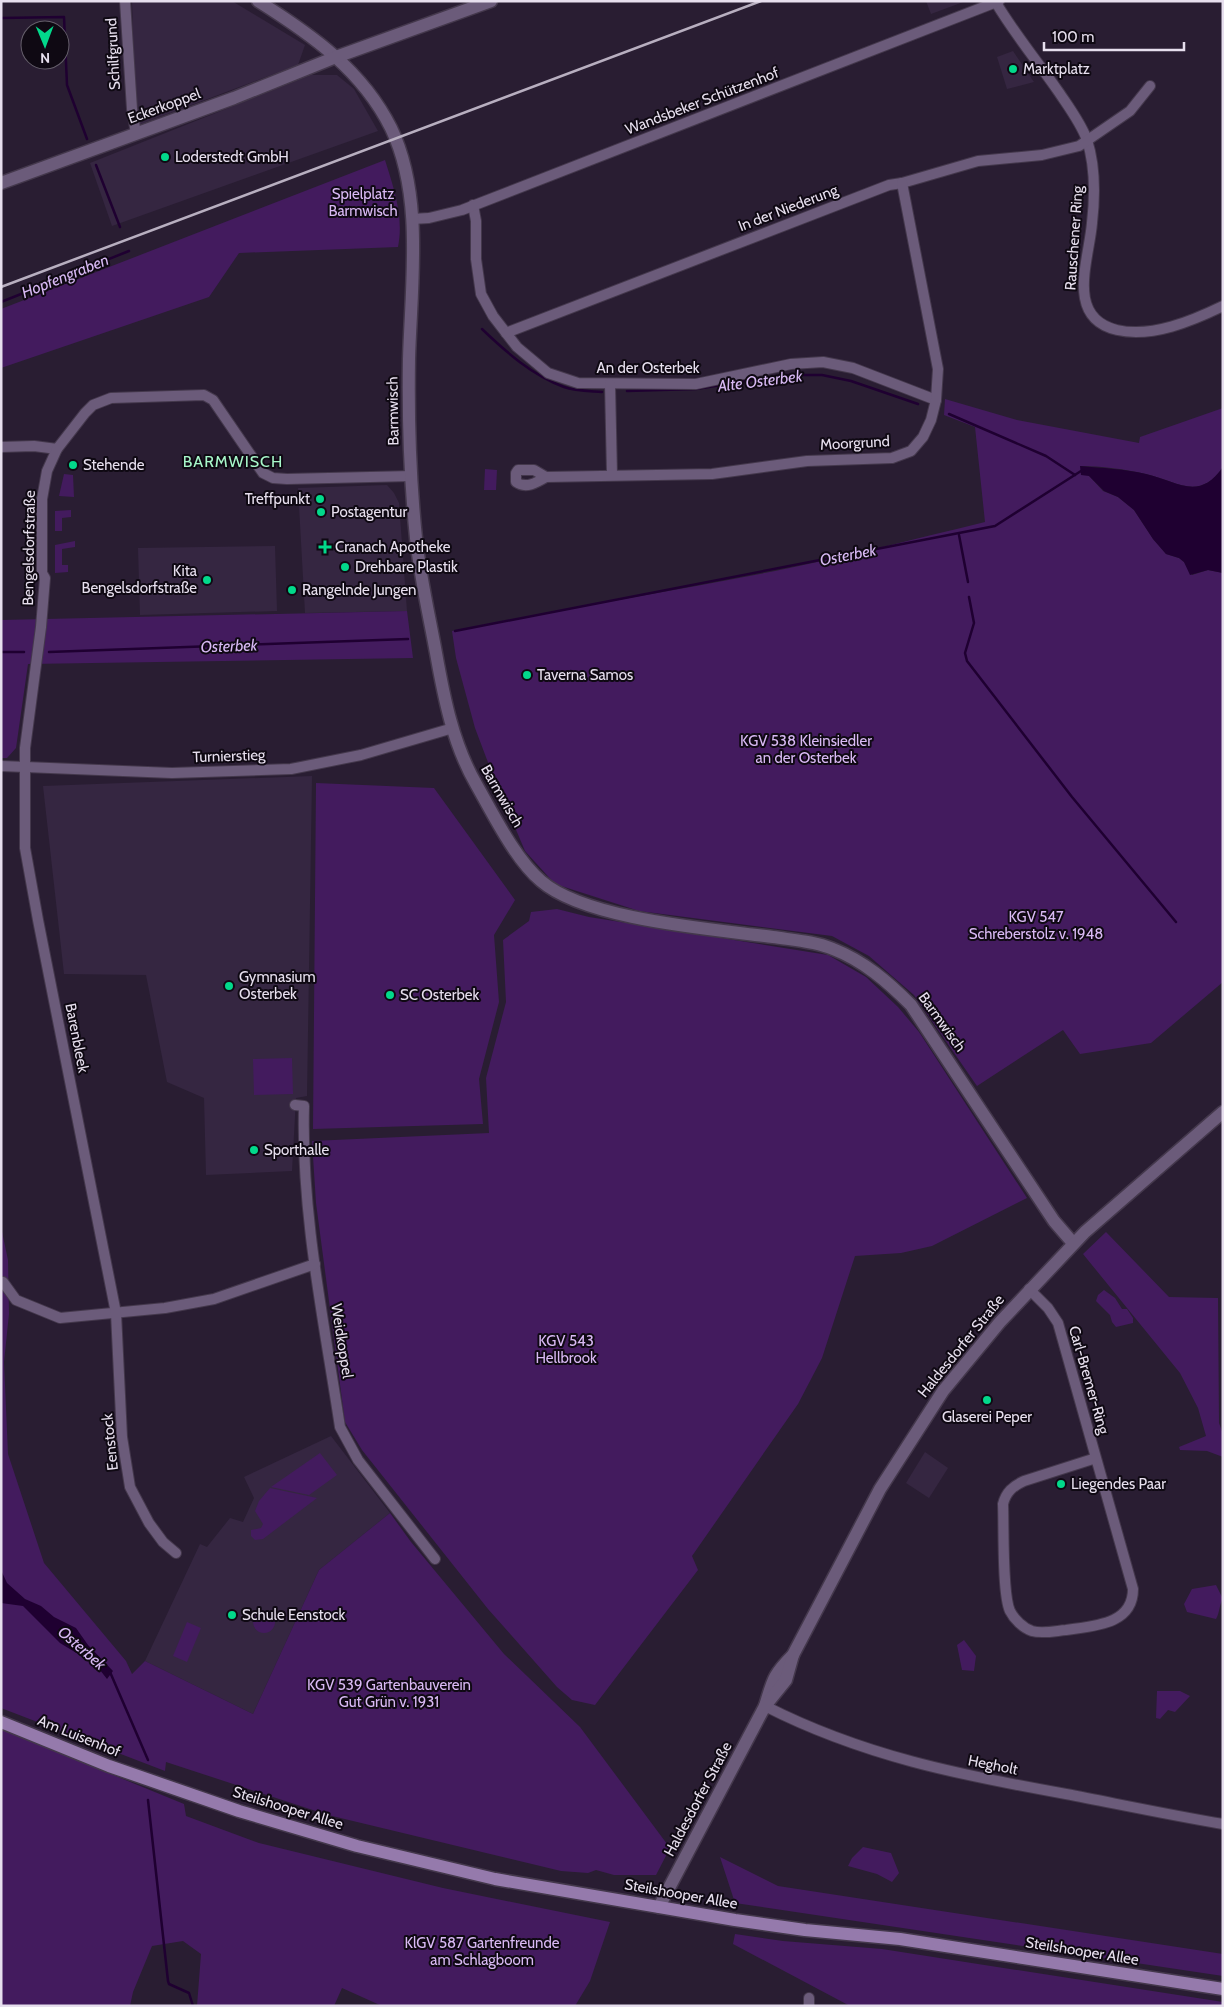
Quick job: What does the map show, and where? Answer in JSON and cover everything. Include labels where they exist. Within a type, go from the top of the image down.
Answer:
[{"type":"main road","name":"Am Luisenhof","points":[[1,1722],[146,1779]]},
{"type":"main road","name":"Steilshooper Allee","points":[[146,1779],[306,1832],[402,1858],[528,1885],[805,1930],[900,1939],[1223,1989]]},
{"type":"street","name":"Schilfgrund","points":[[126,1],[132,109],[136,134]]},
{"type":"street","name":"Barmwisch","points":[[258,1],[303,30],[336,57],[362,82],[390,126],[399,146],[405,168],[412,220],[408,393],[416,539],[427,611],[452,728],[468,769],[522,861],[540,880],[558,893],[587,905],[649,920],[821,945],[860,962],[888,982],[911,1005],[1054,1221],[1073,1244]]},
{"type":"street","name":"Eckerkoppel","points":[[1,184],[234,98],[336,57],[491,1]]},
{"type":"street","name":"Rauschener Ring","points":[[997,2],[1073,112],[1087,140],[1093,176],[1092,222],[1083,289],[1090,313],[1101,325],[1127,332],[1164,328],[1223,306]]},
{"type":"street","name":"Wandsbeker Schützenhof","points":[[412,220],[429,218],[473,205],[997,2]]},
{"type":"street","points":[[1087,140],[1130,111],[1150,86]]},
{"type":"street","name":"In der Niederung","points":[[506,332],[889,185],[978,161],[1042,155],[1079,146],[1087,140]]},
{"type":"street","name":"Moorgrund","points":[[546,477],[712,474],[807,461],[892,458],[911,451],[923,437],[931,420],[936,400],[938,369],[902,183]]},
{"type":"street","name":"An der Osterbek","points":[[473,205],[476,221],[476,259],[481,294],[493,316],[517,347],[548,373],[578,383],[696,384],[791,364],[823,362],[853,368],[936,400]]},
{"type":"street","points":[[610,384],[612,475]]},
{"type":"street","name":"Bengelsdorfstraße","points":[[24,767],[42,627],[45,578],[42,573],[42,498],[47,471],[56,449],[94,405],[111,398],[204,395],[213,400],[263,474],[273,478],[412,476]]},
{"type":"street","points":[[1,446],[34,446],[56,449]]},
{"type":"street","name":"Turnierstieg","points":[[1,766],[172,773],[290,769],[361,756],[452,728]]},
{"type":"street","name":"Barenbleek","points":[[24,767],[25,848],[116,1313]]},
{"type":"street","name":"Weidkoppel","points":[[295,1105],[304,1106],[303,1135],[306,1198],[314,1264],[340,1427],[358,1460],[435,1559]]},
{"type":"street","name":"Haldesdorfer Straße","points":[[659,1907],[765,1706],[786,1680],[793,1655],[863,1518],[919,1425],[966,1362],[1029,1290],[1073,1244],[1127,1194],[1223,1112]]},
{"type":"street","points":[[3,1282],[16,1300],[60,1318],[165,1308],[214,1299],[314,1264]]},
{"type":"street","name":"Carl-Bremer-Ring","points":[[1029,1290],[1048,1308],[1058,1324],[1132,1582],[1133,1592],[1131,1600],[1123,1613],[1115,1620],[1106,1624],[1044,1632],[1031,1631],[1023,1626],[1014,1616],[1009,1608],[1006,1597],[1003,1504],[1005,1496],[1024,1480],[1096,1458]]},
{"type":"street","name":"Eenstock","points":[[116,1313],[122,1438],[130,1487],[149,1523],[163,1542],[176,1553]]},
{"type":"street","name":"Hegholt","points":[[765,1706],[840,1739],[937,1769],[1223,1824]]},
{"type":"shaded area","points":[[132,1],[232,1],[305,45],[298,65],[136,126]]},
{"type":"shaded area","points":[[926,1],[966,1],[931,14]]},
{"type":"shaded area","name":"Marktplatz","points":[[1013,51],[1034,82],[1007,89],[997,57]]},
{"type":"shaded area","points":[[311,75],[337,75],[354,89],[378,131],[112,226],[90,163]]},
{"type":"shaded area","points":[[387,485],[399,503],[407,611],[305,613],[298,488]]},
{"type":"shaded area","name":"Kita Bengelsdorfstraße","points":[[275,546],[277,611],[140,615],[138,548]]},
{"type":"shaded area","name":"Gymnasium Osterbek","points":[[312,776],[307,1096],[296,1098],[292,1171],[206,1175],[204,1098],[167,1082],[146,975],[64,974],[43,786]]},
{"type":"shaded area","name":"Schule Eenstock","points":[[331,1436],[390,1513],[319,1570],[253,1714],[145,1661],[200,1544],[207,1547],[230,1518],[243,1522],[254,1498],[244,1477]]},
{"type":"shaded area","points":[[925,1452],[948,1468],[929,1498],[906,1483]]},
{"type":"green space","name":"Spielplatz Barmwisch","points":[[385,160],[395,192],[399,214],[400,236],[398,247],[239,253],[209,297],[1,368],[1,309]]},
{"type":"green space","name":"KGV 538 Kleinsiedler an der Osterbek","points":[[945,399],[1017,420],[1139,443],[1140,437],[1223,408],[1223,467],[1214,478],[1205,484],[1187,486],[1130,471],[1080,466],[1103,491],[1118,497],[1134,510],[1153,539],[1166,554],[1179,558],[1184,562],[1192,575],[1208,570],[1223,573],[1223,982],[1151,1043],[1080,1054],[1063,1030],[977,1086],[914,995],[869,956],[832,936],[639,911],[555,884],[525,851],[492,773],[475,728],[456,658],[452,631],[775,571],[985,522],[975,427],[944,415]]},
{"type":"green space","points":[[485,469],[497,470],[496,490],[484,490]]},
{"type":"green space","points":[[64,474],[73,475],[74,497],[59,496]]},
{"type":"green space","points":[[71,510],[71,517],[62,518],[62,531],[55,531],[55,511]]},
{"type":"green space","points":[[75,541],[75,547],[62,549],[62,565],[68,565],[68,572],[55,573],[55,545]]},
{"type":"green space","points":[[407,611],[413,658],[28,664],[16,748],[7,758],[1,758],[1,620]]},
{"type":"green space","points":[[316,783],[434,788],[515,900],[494,935],[499,1002],[479,1079],[483,1124],[313,1129]]},
{"type":"green space","name":"KGV 543 Hellbrook","points":[[557,909],[589,917],[828,955],[866,977],[898,1007],[919,1032],[1027,1198],[932,1246],[901,1253],[855,1256],[822,1358],[798,1404],[692,1556],[698,1570],[595,1705],[572,1700],[557,1687],[488,1609],[362,1450],[345,1422],[316,1203],[312,1141],[489,1133],[486,1078],[506,1002],[503,940],[529,921],[531,912]]},
{"type":"green space","points":[[292,1058],[293,1094],[254,1095],[253,1059]]},
{"type":"green space","name":"KGV 539 Gartenbauverein Gut Grün v. 1931","points":[[1,1227],[8,1260],[9,1314],[4,1362],[8,1454],[44,1563],[126,1661],[132,1674],[145,1661],[253,1714],[319,1570],[390,1513],[411,1542],[504,1654],[580,1727],[670,1848],[656,1875],[614,1875],[596,1870],[588,1873],[561,1871],[328,1815],[166,1762],[165,1771],[1,1708]]},
{"type":"green space","points":[[1106,1232],[1169,1297],[1218,1298],[1219,1423],[1223,1434],[1223,1457],[1207,1451],[1180,1450],[1179,1447],[1206,1436],[1198,1408],[1180,1373],[1083,1254]]},
{"type":"green space","points":[[1104,1290],[1115,1298],[1122,1309],[1127,1309],[1133,1318],[1133,1323],[1116,1327],[1110,1315],[1096,1301],[1098,1295]]},
{"type":"green space","points":[[320,1453],[337,1475],[309,1495],[271,1487]]},
{"type":"green space","points":[[270,1488],[317,1498],[263,1539],[255,1540],[251,1536],[251,1530],[261,1528],[263,1524],[255,1511],[259,1501]]},
{"type":"green space","points":[[1216,1585],[1223,1599],[1216,1619],[1187,1612],[1184,1604],[1192,1589]]},
{"type":"green space","points":[[264,1611],[272,1614],[275,1622],[272,1630],[264,1633],[256,1630],[253,1622],[256,1614]]},
{"type":"green space","points":[[187,1622],[201,1628],[187,1662],[173,1656]]},
{"type":"green space","points":[[964,1640],[976,1656],[974,1671],[962,1670],[957,1645]]},
{"type":"green space","points":[[1157,1691],[1180,1691],[1190,1696],[1175,1712],[1168,1710],[1160,1719],[1156,1718]]},
{"type":"green space","name":"KlGV 587 Gartenfreunde am Schlagboom","points":[[1,1729],[184,1804],[186,1816],[259,1843],[443,1888],[610,1922],[590,1981],[575,2006],[382,2006],[342,1988],[334,2006],[197,2006],[201,1954],[183,1941],[152,1946],[133,1992],[130,2006],[1,2006]]},
{"type":"green space","points":[[863,1847],[891,1853],[899,1873],[892,1882],[877,1874],[848,1866],[852,1858]]},
{"type":"green space","points":[[720,1857],[778,1886],[1223,1954],[1223,1976],[735,1903]]},
{"type":"green space","points":[[735,1934],[783,1941],[882,1949],[1223,2002],[1223,2006],[850,2006],[733,1944]]},
{"type":"water","points":[[1080,466],[1138,472],[1187,486],[1205,484],[1214,478],[1223,467],[1223,573],[1208,570],[1190,575],[1184,562],[1179,558],[1166,554],[1153,539],[1134,510],[1118,497],[1104,491],[1089,476],[1081,475]]},
{"type":"water","points":[[1,1570],[7,1583],[25,1599],[41,1606],[54,1617],[76,1628],[88,1645],[113,1671],[107,1679],[96,1665],[60,1643],[23,1606],[1,1603]]},
{"type":"waterway","name":"Hopfengraben","points":[[1,18],[64,17],[67,85],[87,139]]},
{"type":"waterway","name":"Hopfengraben","points":[[96,165],[120,227]]},
{"type":"waterway","name":"Hopfengraben","points":[[1,302],[129,251]]},
{"type":"waterway","name":"Alte Osterbek","points":[[482,329],[520,362],[552,382],[573,389],[602,392]]},
{"type":"waterway","name":"Alte Osterbek","points":[[627,391],[696,389],[784,375],[822,375],[851,381],[918,404]]},
{"type":"waterway","name":"Alte Osterbek","points":[[949,414],[1046,456],[1075,475]]},
{"type":"waterway","name":"Osterbek","points":[[455,631],[995,526],[1081,471],[1084,471]]},
{"type":"waterway","points":[[959,535],[968,582]]},
{"type":"waterway","points":[[969,597],[974,623],[965,653],[967,661],[1072,797],[1176,922]]},
{"type":"waterway","name":"Osterbek","points":[[49,652],[408,639]]},
{"type":"waterway","name":"Osterbek","points":[[1,652],[24,652]]},
{"type":"waterway","name":"Osterbek","points":[[110,1672],[148,1760]]},
{"type":"waterway","name":"Osterbek","points":[[148,1800],[168,1981],[169,1984],[189,1993],[193,2006]]},
{"type":"railway","points":[[1,287],[761,1]]},
{"type":"place","name":"Marktplatz","points":[[1013,69]]},
{"type":"place","name":"Loderstedt GmbH","points":[[165,157]]},
{"type":"place","name":"Stehende","points":[[73,465]]},
{"type":"place","name":"Treffpunkt","points":[[320,499]]},
{"type":"place","name":"Postagentur","points":[[321,512]]},
{"type":"place","name":"Cranach Apotheke","points":[[325,547]]},
{"type":"place","name":"Drehbare Plastik","points":[[345,567]]},
{"type":"place","name":"Kita Bengelsdorfstraße","points":[[207,580]]},
{"type":"place","name":"Rangelnde Jungen","points":[[292,590]]},
{"type":"place","name":"Taverna Samos","points":[[527,675]]},
{"type":"place","name":"Gymnasium Osterbek","points":[[229,986]]},
{"type":"place","name":"SC Osterbek","points":[[390,995]]},
{"type":"place","name":"Sporthalle","points":[[254,1150]]},
{"type":"place","name":"Glaserei Peper","points":[[987,1400]]},
{"type":"place","name":"Liegendes Paar","points":[[1061,1484]]},
{"type":"place","name":"Schule Eenstock","points":[[232,1615]]},
{"type":"district","name":"BARMWISCH","points":[[233,461]]},
{"type":"park label","name":"KGV 547 Schreberstolz v. 1948","points":[[1036,926]]}]
